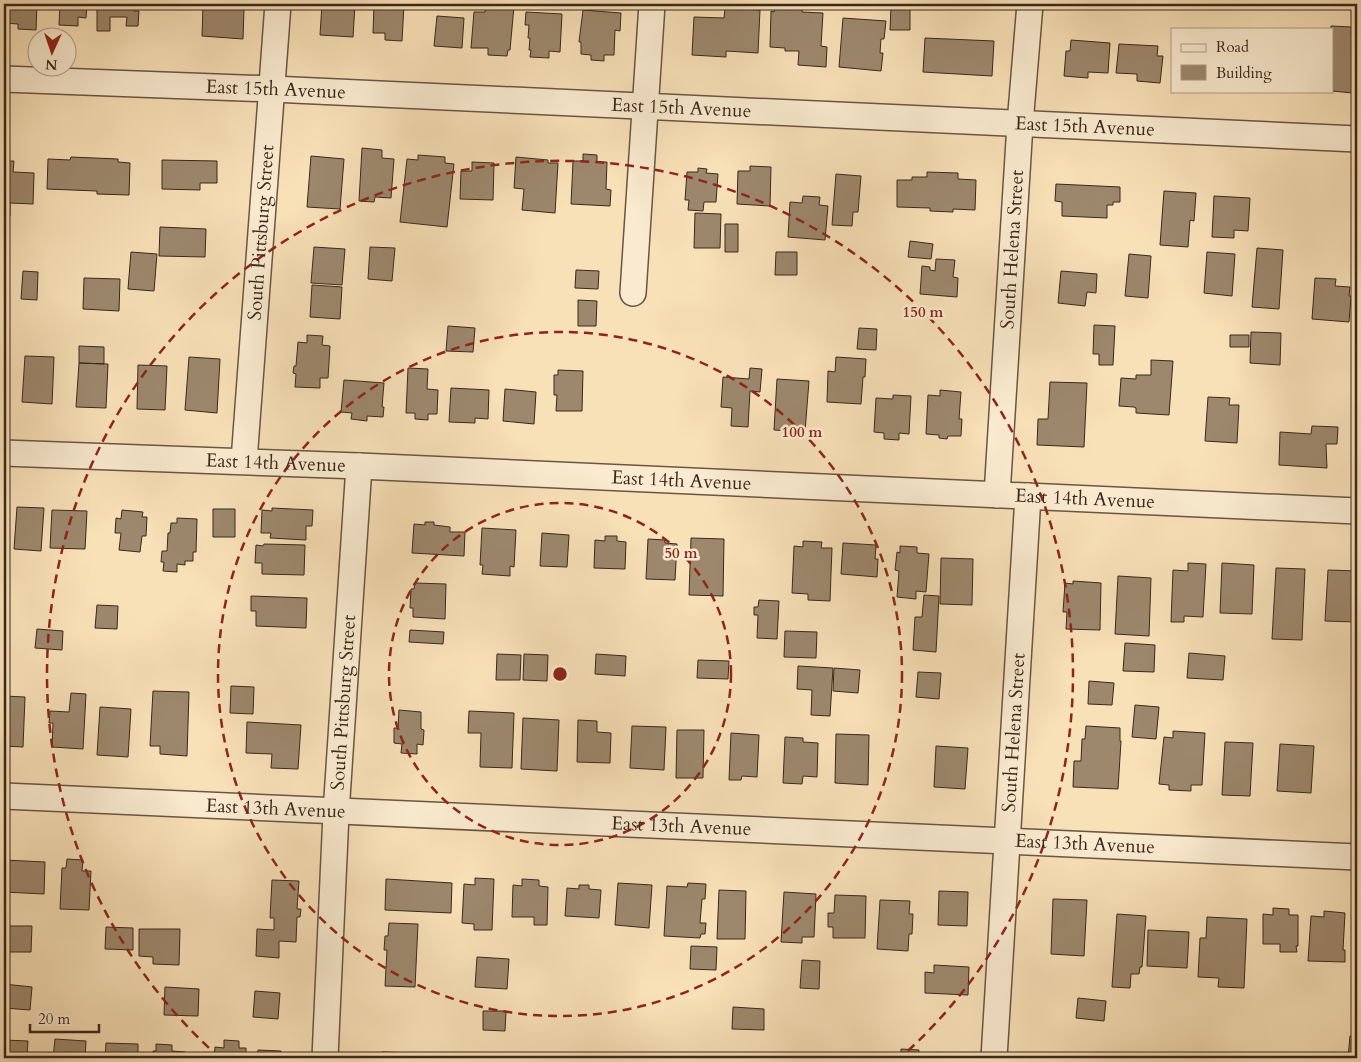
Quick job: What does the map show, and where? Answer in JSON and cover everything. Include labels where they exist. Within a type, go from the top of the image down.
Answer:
[{"type":"street","name":"South Pittsburg Street","points":[[244,461],[278,4]]},
{"type":"street","points":[[633,292],[652,4]]},
{"type":"street","name":"South Helena Street","points":[[997,495],[1020,124],[1030,4]]},
{"type":"street","name":"East 15th Avenue","points":[[4,79],[272,89],[1357,139]]},
{"type":"street","name":"East 14th Avenue","points":[[4,453],[244,461],[1357,511]]},
{"type":"street","name":"South Pittsburg Street","points":[[325,1058],[336,812],[359,466]]},
{"type":"street","name":"South Helena Street","points":[[994,1058],[1028,496]]},
{"type":"street","name":"East 13th Avenue","points":[[4,796],[336,812],[1008,839],[1357,857]]},
{"type":"building","points":[[4,4],[37,4],[36,28],[18,29],[18,24],[4,23]]},
{"type":"building","points":[[60,4],[87,4],[86,18],[78,17],[78,26],[59,25]]},
{"type":"building","points":[[103,4],[134,4],[134,11],[139,11],[138,26],[126,26],[127,17],[110,17],[110,31],[97,31],[97,9],[103,9]]},
{"type":"building","points":[[322,4],[355,4],[353,37],[320,35]]},
{"type":"building","points":[[374,4],[404,4],[402,41],[385,40],[385,33],[373,33]]},
{"type":"building","points":[[775,4],[802,4],[802,12],[823,13],[821,46],[827,47],[826,67],[798,65],[799,51],[785,51],[785,48],[770,47],[771,11],[774,12]]},
{"type":"building","points":[[486,5],[514,6],[510,50],[508,50],[507,56],[488,55],[488,48],[471,48],[474,12],[485,12]]},
{"type":"building","points":[[203,6],[244,9],[243,39],[202,36]]},
{"type":"building","points":[[891,7],[910,8],[910,30],[890,30]]},
{"type":"building","points":[[725,8],[760,10],[758,53],[726,51],[726,57],[692,55],[694,17],[724,18]]},
{"type":"building","points":[[583,10],[621,13],[620,31],[615,30],[614,55],[604,55],[604,61],[591,60],[591,55],[581,54],[581,42],[579,42]]},
{"type":"building","points":[[526,12],[562,14],[560,52],[549,51],[549,58],[530,57],[529,25],[525,25]]},
{"type":"building","points":[[437,16],[464,18],[462,48],[434,46]]},
{"type":"building","points":[[843,18],[886,21],[884,39],[881,39],[880,53],[883,53],[881,71],[839,67]]},
{"type":"building","points":[[1331,26],[1352,27],[1351,35],[1357,36],[1357,86],[1354,86],[1353,93],[1334,91],[1334,28],[1331,28]]},
{"type":"building","points":[[925,38],[994,41],[992,76],[923,72]]},
{"type":"building","points":[[1071,40],[1110,43],[1108,73],[1088,72],[1088,78],[1064,76],[1066,51],[1070,51]]},
{"type":"building","points":[[1119,44],[1158,46],[1157,56],[1163,56],[1160,83],[1137,81],[1137,74],[1116,73]]},
{"type":"building","points":[[362,148],[382,150],[382,158],[394,159],[391,198],[375,197],[374,202],[359,201]]},
{"type":"building","points":[[583,154],[597,155],[597,162],[607,162],[606,189],[611,190],[610,206],[571,204],[573,161],[583,161]]},
{"type":"building","points":[[4,155],[8,155],[8,161],[14,161],[13,172],[34,173],[33,204],[10,203],[10,216],[4,216]]},
{"type":"building","points":[[418,155],[445,157],[445,163],[454,164],[447,227],[400,222],[407,159],[418,160]]},
{"type":"building","points":[[311,156],[344,159],[340,209],[307,207]]},
{"type":"building","points":[[71,157],[118,159],[118,162],[130,163],[129,195],[97,194],[97,191],[47,189],[48,159],[70,160]]},
{"type":"building","points":[[516,157],[548,160],[548,163],[558,163],[555,213],[522,210],[524,189],[514,188]]},
{"type":"building","points":[[162,160],[217,161],[217,183],[200,183],[200,190],[162,189]]},
{"type":"building","points":[[472,162],[494,163],[493,200],[460,199],[461,171],[472,171]]},
{"type":"building","points":[[750,166],[771,167],[770,206],[737,204],[738,171],[750,171]]},
{"type":"building","points":[[698,168],[707,169],[706,173],[718,174],[716,202],[704,202],[703,211],[688,210],[689,200],[685,200],[687,172],[698,172]]},
{"type":"building","points":[[927,172],[958,173],[958,179],[976,180],[975,210],[953,209],[953,212],[930,211],[930,208],[897,207],[897,180],[927,177]]},
{"type":"building","points":[[836,174],[861,176],[858,212],[853,212],[852,226],[832,225]]},
{"type":"building","points":[[1056,184],[1120,187],[1120,202],[1113,202],[1113,205],[1107,205],[1107,218],[1062,216],[1062,202],[1055,201]]},
{"type":"building","points":[[1164,191],[1196,193],[1194,221],[1190,220],[1188,247],[1160,245]]},
{"type":"building","points":[[803,196],[820,197],[819,205],[828,206],[825,240],[788,237],[790,202],[802,203]]},
{"type":"building","points":[[1214,196],[1250,198],[1248,231],[1234,230],[1234,238],[1212,237]]},
{"type":"building","points":[[695,213],[721,214],[720,248],[694,248]]},
{"type":"building","points":[[725,224],[738,224],[738,252],[725,252]]},
{"type":"building","points":[[160,227],[206,229],[205,257],[159,256]]},
{"type":"building","points":[[910,241],[933,244],[931,259],[908,257]]},
{"type":"building","points":[[314,247],[345,249],[342,285],[311,283]]},
{"type":"building","points":[[370,247],[395,248],[392,281],[368,279]]},
{"type":"building","points":[[1257,248],[1283,250],[1279,309],[1252,307]]},
{"type":"building","points":[[131,252],[157,254],[154,291],[128,289]]},
{"type":"building","points":[[776,252],[797,252],[797,275],[775,275]]},
{"type":"building","points":[[1207,252],[1235,254],[1232,296],[1204,293]]},
{"type":"building","points":[[1129,254],[1151,256],[1148,298],[1125,296]]},
{"type":"building","points":[[936,259],[955,260],[953,277],[958,278],[957,297],[920,294],[922,266],[930,267],[930,270],[935,271]]},
{"type":"building","points":[[576,270],[599,271],[598,289],[575,288]]},
{"type":"building","points":[[23,271],[38,272],[37,300],[21,299]]},
{"type":"building","points":[[1061,271],[1097,274],[1096,293],[1087,292],[1085,306],[1058,303]]},
{"type":"building","points":[[84,278],[120,279],[119,311],[83,309]]},
{"type":"building","points":[[1315,278],[1336,279],[1335,286],[1350,287],[1349,322],[1312,319]]},
{"type":"building","points":[[312,285],[342,287],[340,319],[310,317]]},
{"type":"building","points":[[578,300],[597,301],[596,326],[578,326]]},
{"type":"building","points":[[1094,325],[1115,326],[1113,365],[1099,365],[1099,354],[1093,354]]},
{"type":"building","points":[[448,326],[475,328],[473,352],[446,351]]},
{"type":"building","points":[[859,328],[877,329],[876,350],[857,349]]},
{"type":"building","points":[[1251,332],[1281,333],[1280,365],[1250,363]]},
{"type":"building","points":[[307,335],[323,336],[322,345],[330,346],[328,378],[320,378],[320,388],[295,387],[296,374],[293,373],[294,366],[296,366],[298,342],[307,343]]},
{"type":"building","points":[[1230,335],[1249,335],[1249,347],[1230,347]]},
{"type":"building","points":[[79,346],[104,347],[104,364],[79,363]]},
{"type":"building","points":[[25,356],[54,357],[52,404],[22,402]]},
{"type":"building","points":[[189,357],[220,359],[217,413],[185,410]]},
{"type":"building","points":[[836,357],[866,359],[861,404],[827,402],[828,371],[835,372]]},
{"type":"building","points":[[1151,360],[1173,361],[1169,415],[1136,413],[1136,408],[1134,407],[1119,406],[1121,378],[1136,379],[1136,375],[1151,375]]},
{"type":"building","points":[[79,363],[108,364],[106,408],[76,407]]},
{"type":"building","points":[[138,365],[167,366],[165,410],[137,409]]},
{"type":"building","points":[[408,368],[428,369],[427,389],[438,390],[437,414],[428,414],[428,420],[415,419],[415,413],[406,413]]},
{"type":"building","points":[[750,368],[762,369],[760,392],[750,391],[748,427],[731,426],[732,408],[721,407],[723,377],[749,379]]},
{"type":"building","points":[[558,370],[583,371],[582,411],[556,411],[557,395],[554,395],[554,375],[558,375]]},
{"type":"building","points":[[777,379],[809,381],[805,432],[774,430]]},
{"type":"building","points":[[344,380],[384,383],[383,417],[367,416],[367,421],[351,419],[352,413],[341,412]]},
{"type":"building","points":[[1050,382],[1087,383],[1084,447],[1037,445],[1038,419],[1048,419]]},
{"type":"building","points":[[451,388],[489,390],[488,419],[475,418],[475,423],[449,422]]},
{"type":"building","points":[[505,389],[536,392],[534,424],[503,421]]},
{"type":"building","points":[[940,390],[961,392],[959,419],[962,419],[961,436],[948,436],[947,439],[939,438],[939,435],[926,434],[928,395],[940,396]]},
{"type":"building","points":[[893,395],[911,396],[909,434],[899,433],[899,440],[884,439],[884,433],[874,432],[876,398],[893,399]]},
{"type":"building","points":[[1208,397],[1230,398],[1229,405],[1239,405],[1237,443],[1205,441]]},
{"type":"building","points":[[1312,426],[1338,427],[1337,444],[1326,444],[1327,468],[1279,465],[1280,432],[1311,434]]},
{"type":"building","points":[[17,507],[44,508],[41,551],[14,549]]},
{"type":"building","points":[[272,508],[313,510],[312,526],[306,526],[306,540],[270,538],[271,533],[261,533],[262,510],[272,511]]},
{"type":"building","points":[[213,509],[235,509],[235,537],[213,537]]},
{"type":"building","points":[[52,510],[87,511],[85,549],[50,548]]},
{"type":"building","points":[[122,510],[143,512],[142,517],[147,517],[146,536],[142,536],[140,552],[119,550],[121,533],[115,533],[116,518],[121,519]]},
{"type":"building","points":[[177,518],[197,519],[196,552],[193,552],[193,561],[185,561],[185,565],[177,564],[177,572],[163,571],[164,562],[161,562],[162,551],[167,551],[168,533],[170,533],[171,523],[177,523]]},
{"type":"building","points":[[425,522],[434,522],[434,525],[450,527],[450,532],[465,532],[464,556],[412,553],[414,524],[425,525]]},
{"type":"building","points":[[482,528],[516,530],[514,567],[510,566],[510,576],[482,574],[483,565],[480,565]]},
{"type":"building","points":[[542,533],[569,535],[567,567],[540,566]]},
{"type":"building","points":[[605,536],[617,536],[617,541],[626,542],[625,569],[594,568],[595,540],[605,541]]},
{"type":"building","points":[[691,538],[724,539],[723,596],[689,595]]},
{"type":"building","points":[[648,539],[665,540],[665,543],[677,544],[675,580],[646,579]]},
{"type":"building","points":[[803,541],[822,542],[821,548],[832,548],[830,601],[808,600],[808,594],[792,593],[794,546],[803,547]]},
{"type":"building","points":[[843,543],[876,545],[875,559],[878,559],[877,577],[841,574]]},
{"type":"building","points":[[264,544],[305,545],[304,575],[262,574],[262,563],[255,563],[256,545],[263,546]]},
{"type":"building","points":[[900,546],[917,547],[917,553],[929,554],[926,592],[916,591],[916,599],[897,597],[899,571],[895,570],[897,552],[900,553]]},
{"type":"building","points":[[941,558],[973,559],[972,605],[940,604]]},
{"type":"building","points":[[1188,563],[1206,564],[1203,617],[1184,616],[1184,622],[1171,622],[1173,570],[1188,571]]},
{"type":"building","points":[[1222,563],[1254,565],[1252,614],[1220,613]]},
{"type":"building","points":[[1276,568],[1305,569],[1302,640],[1272,639]]},
{"type":"building","points":[[1328,570],[1357,571],[1355,622],[1325,621]]},
{"type":"building","points":[[1118,576],[1151,578],[1149,636],[1115,634]]},
{"type":"building","points":[[1073,581],[1101,583],[1100,630],[1066,629],[1067,612],[1063,612],[1065,583],[1073,584]]},
{"type":"building","points":[[415,583],[446,584],[445,619],[413,617],[413,608],[410,608],[411,589],[414,589]]},
{"type":"building","points":[[924,595],[939,596],[936,652],[913,650],[915,617],[922,617]]},
{"type":"building","points":[[251,596],[307,598],[306,628],[256,626],[256,611],[251,611]]},
{"type":"building","points":[[759,600],[779,601],[777,639],[757,638],[758,615],[754,615],[754,607],[758,607]]},
{"type":"building","points":[[97,605],[118,606],[117,629],[95,628]]},
{"type":"building","points":[[37,629],[63,631],[62,650],[35,648]]},
{"type":"building","points":[[410,630],[444,632],[443,644],[409,642]]},
{"type":"building","points":[[785,631],[817,632],[816,658],[784,657]]},
{"type":"building","points":[[1125,643],[1155,645],[1154,672],[1123,671]]},
{"type":"building","points":[[1189,653],[1225,656],[1223,680],[1187,678]]},
{"type":"building","points":[[497,654],[521,655],[520,680],[496,680]]},
{"type":"building","points":[[524,654],[548,655],[547,681],[523,680]]},
{"type":"building","points":[[596,654],[626,656],[625,676],[595,674]]},
{"type":"building","points":[[698,660],[729,661],[728,679],[697,678]]},
{"type":"building","points":[[798,666],[833,668],[830,716],[811,715],[812,690],[797,689]]},
{"type":"building","points":[[834,668],[860,670],[858,693],[833,691]]},
{"type":"building","points":[[918,672],[941,673],[939,699],[916,697]]},
{"type":"building","points":[[1089,681],[1114,683],[1112,705],[1088,704]]},
{"type":"building","points":[[231,686],[254,687],[253,714],[230,713]]},
{"type":"building","points":[[153,691],[189,692],[187,756],[160,754],[160,746],[150,746]]},
{"type":"building","points":[[71,693],[86,694],[83,749],[52,747],[53,723],[49,723],[50,711],[69,712]]},
{"type":"building","points":[[4,696],[25,697],[23,747],[4,746]]},
{"type":"building","points":[[1135,705],[1159,707],[1156,739],[1132,737]]},
{"type":"building","points":[[100,707],[131,709],[128,757],[97,755]]},
{"type":"building","points":[[399,710],[421,712],[421,729],[424,730],[423,745],[417,744],[417,754],[401,753],[402,744],[394,743],[394,728],[398,728]]},
{"type":"building","points":[[469,711],[514,713],[512,768],[480,767],[481,733],[468,733]]},
{"type":"building","points":[[523,718],[559,720],[557,771],[521,769]]},
{"type":"building","points":[[578,720],[597,721],[597,732],[611,733],[610,763],[577,762]]},
{"type":"building","points":[[247,722],[301,725],[298,769],[271,768],[272,754],[246,753]]},
{"type":"building","points":[[632,726],[666,727],[664,770],[630,768]]},
{"type":"building","points":[[1086,726],[1120,728],[1118,789],[1073,787],[1074,761],[1081,761],[1082,739],[1085,739]]},
{"type":"building","points":[[677,730],[704,730],[703,778],[676,778]]},
{"type":"building","points":[[1173,731],[1205,733],[1202,785],[1191,785],[1191,791],[1169,790],[1169,785],[1159,784],[1164,737],[1173,738]]},
{"type":"building","points":[[731,733],[759,735],[757,777],[742,776],[741,780],[729,780]]},
{"type":"building","points":[[836,734],[869,735],[868,785],[835,783]]},
{"type":"building","points":[[785,737],[803,738],[803,742],[818,743],[817,777],[803,776],[802,784],[783,783]]},
{"type":"building","points":[[1225,742],[1253,743],[1250,796],[1222,795]]},
{"type":"building","points":[[1280,744],[1314,746],[1311,793],[1277,791]]},
{"type":"building","points":[[936,746],[968,748],[965,789],[934,787]]},
{"type":"building","points":[[67,859],[83,860],[82,871],[91,871],[89,910],[60,909],[62,868],[66,868]]},
{"type":"building","points":[[4,860],[45,862],[44,894],[4,892]]},
{"type":"building","points":[[475,878],[494,879],[492,930],[474,930],[474,924],[462,923],[464,884],[475,885]]},
{"type":"building","points":[[386,879],[452,883],[451,913],[385,910]]},
{"type":"building","points":[[522,879],[539,880],[539,886],[548,887],[547,925],[534,925],[534,917],[512,917],[513,885],[522,886]]},
{"type":"building","points":[[272,880],[299,881],[297,909],[301,909],[300,917],[297,917],[296,942],[279,941],[279,958],[256,956],[257,929],[274,930],[274,918],[270,918]]},
{"type":"building","points":[[618,883],[652,885],[649,928],[615,925]]},
{"type":"building","points":[[688,883],[706,884],[705,899],[702,899],[700,923],[706,923],[705,934],[701,934],[700,938],[664,936],[667,886],[687,887]]},
{"type":"building","points":[[579,885],[589,885],[589,889],[601,890],[599,918],[565,916],[567,888],[579,889]]},
{"type":"building","points":[[719,890],[746,891],[745,939],[717,939]]},
{"type":"building","points":[[939,891],[968,892],[967,926],[938,925]]},
{"type":"building","points":[[784,892],[816,894],[814,937],[802,937],[802,943],[781,942]]},
{"type":"building","points":[[835,895],[866,896],[865,938],[833,938],[833,927],[828,927],[828,913],[834,913]]},
{"type":"building","points":[[1053,899],[1087,900],[1084,956],[1051,954]]},
{"type":"building","points":[[880,900],[910,901],[909,914],[913,914],[912,934],[909,934],[908,951],[877,949]]},
{"type":"building","points":[[1273,908],[1289,909],[1289,915],[1298,915],[1297,952],[1280,952],[1280,944],[1263,944],[1263,914],[1273,915]]},
{"type":"building","points":[[1324,911],[1345,913],[1343,950],[1345,950],[1345,962],[1308,961],[1311,916],[1324,917]]},
{"type":"building","points":[[1117,914],[1146,916],[1142,967],[1140,967],[1139,974],[1131,974],[1130,988],[1112,987]]},
{"type":"building","points":[[1207,917],[1247,919],[1244,988],[1218,987],[1219,978],[1198,977],[1200,938],[1206,938]]},
{"type":"building","points":[[389,923],[418,924],[415,987],[385,986],[387,950],[384,950],[385,936],[388,936]]},
{"type":"building","points":[[4,926],[32,926],[31,952],[4,952]]},
{"type":"building","points":[[106,927],[133,928],[133,950],[105,949]]},
{"type":"building","points":[[139,929],[180,929],[179,965],[153,964],[153,957],[139,956]]},
{"type":"building","points":[[1148,930],[1189,932],[1187,968],[1147,966]]},
{"type":"building","points":[[691,946],[717,947],[716,970],[690,969]]},
{"type":"building","points":[[477,957],[509,959],[507,989],[475,987]]},
{"type":"building","points":[[802,960],[820,961],[819,989],[800,988]]},
{"type":"building","points":[[934,965],[969,967],[968,995],[925,993],[925,972],[934,973]]},
{"type":"building","points":[[4,984],[32,987],[30,1010],[4,1008]]},
{"type":"building","points":[[165,987],[199,989],[198,1016],[164,1015]]},
{"type":"building","points":[[255,991],[280,993],[278,1019],[253,1017]]},
{"type":"building","points":[[1078,998],[1106,1001],[1104,1021],[1076,1018]]},
{"type":"building","points":[[733,1007],[764,1009],[764,1030],[732,1029]]},
{"type":"building","points":[[483,1011],[506,1011],[505,1031],[483,1030]]},
{"type":"building","points":[[1350,1036],[1357,1036],[1357,1058],[1348,1058]]},
{"type":"building","points":[[55,1039],[86,1041],[85,1058],[53,1058]]},
{"type":"building","points":[[4,1040],[28,1041],[27,1057],[34,1058],[4,1058]]},
{"type":"building","points":[[224,1040],[239,1041],[239,1048],[246,1048],[246,1058],[214,1058],[215,1047],[224,1048]]},
{"type":"building","points":[[106,1043],[138,1044],[138,1058],[105,1058]]},
{"type":"building","points":[[156,1044],[172,1045],[172,1051],[185,1052],[184,1058],[153,1058]]},
{"type":"building","points":[[901,1049],[919,1050],[918,1058],[901,1058]]},
{"type":"building","points":[[258,1050],[281,1051],[281,1057],[285,1058],[255,1058]]},
{"type":"building","points":[[382,1052],[414,1053],[413,1058],[381,1058]]},
{"type":"building","points":[[552,1054],[571,1055],[570,1058],[552,1058]]},
{"type":"building","points":[[440,1055],[473,1057],[473,1058],[440,1058]]}]
